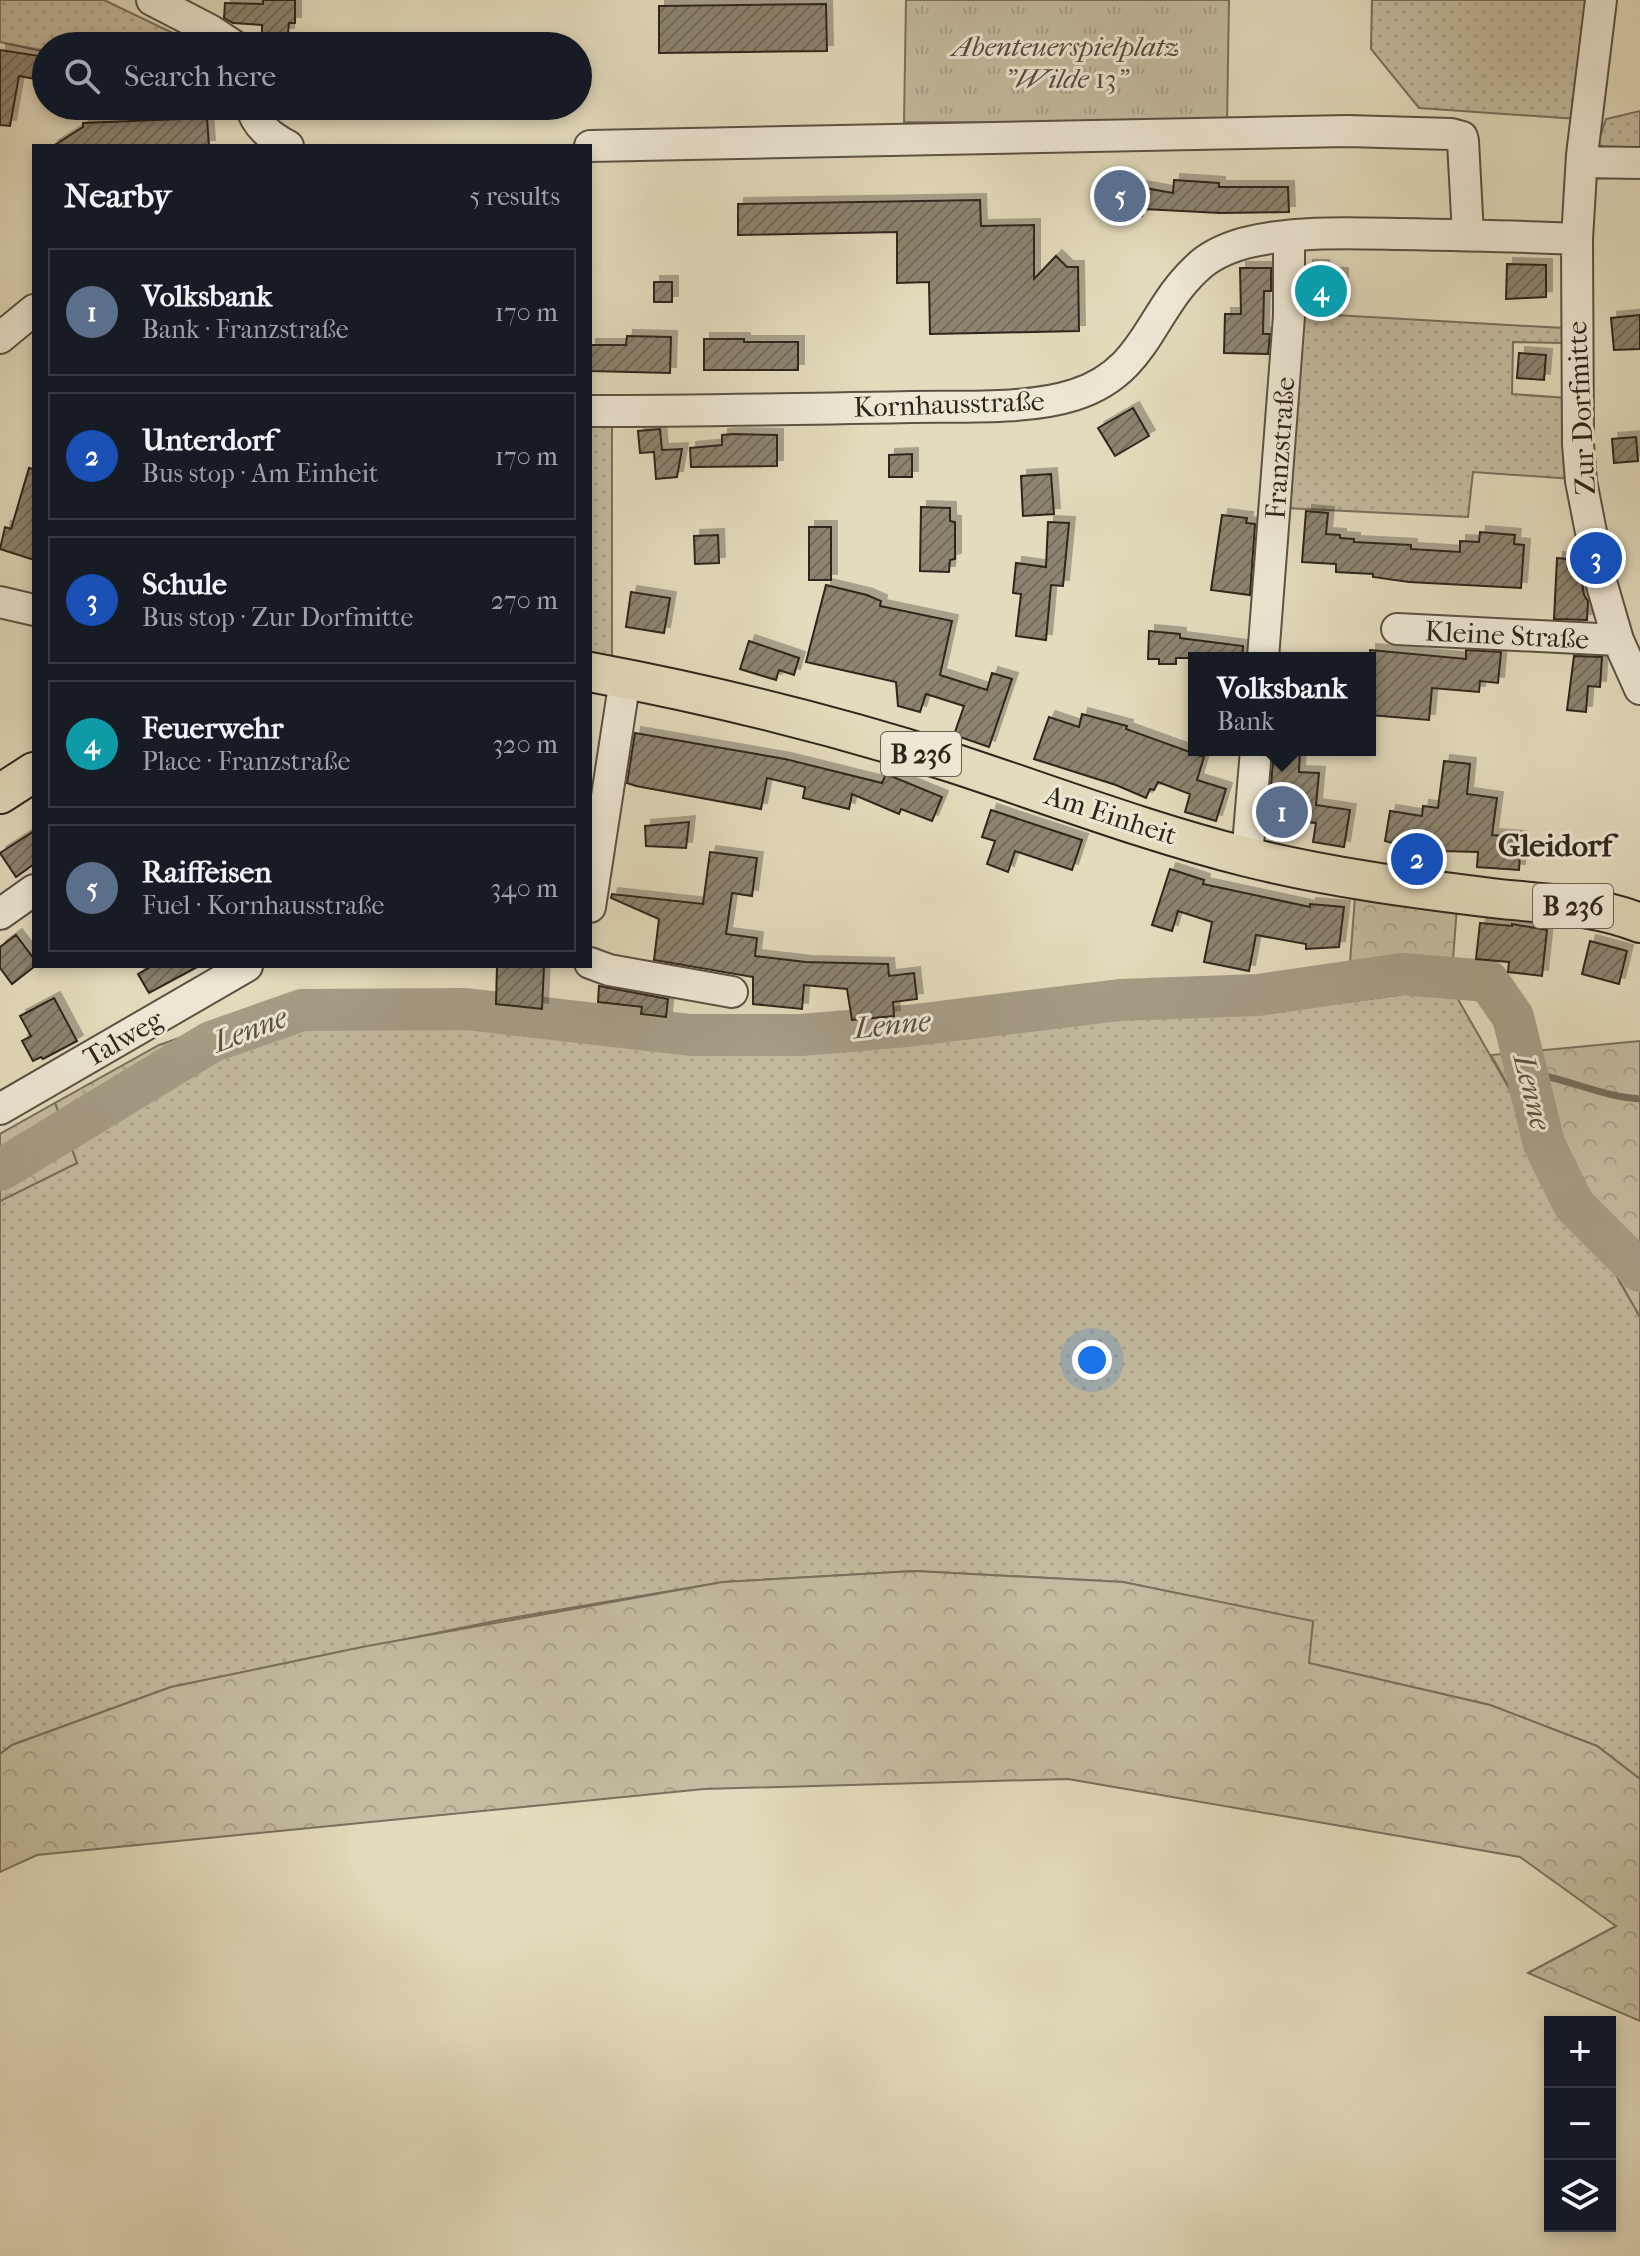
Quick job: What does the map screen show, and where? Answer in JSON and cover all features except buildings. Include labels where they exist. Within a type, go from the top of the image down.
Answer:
[{"type":"main road","name":"Am Einheit","points":[[607,676],[744,703],[819,723],[953,763],[1117,819],[1247,857],[1363,881],[1568,905],[1640,923]]},
{"type":"main road","points":[[0,794],[32,773]]},
{"type":"street","points":[[152,0],[213,32]]},
{"type":"street","name":"Zur Dorfmitte","points":[[1601,0],[1582,162],[1577,239],[1576,392],[1581,481],[1598,568],[1618,640],[1640,689]]},
{"type":"street","points":[[257,120],[267,133],[285,144]]},
{"type":"street","points":[[592,146],[1347,131],[1451,134],[1458,135],[1463,141],[1468,235]]},
{"type":"street","points":[[1582,162],[1640,163]]},
{"type":"street","name":"Kornhausstraße","points":[[592,411],[995,406],[1062,399],[1098,384],[1133,358],[1179,289],[1207,259],[1246,243],[1362,233],[1577,239]]},
{"type":"street","name":"Franzstraße","points":[[1263,652],[1289,316],[1289,237]]},
{"type":"street","points":[[0,338],[32,312]]},
{"type":"street","points":[[0,602],[32,610]]},
{"type":"street","name":"Kleine Straße","points":[[1397,629],[1618,640]]},
{"type":"street","points":[[592,883],[607,676]]},
{"type":"street","points":[[1247,857],[1255,756]]},
{"type":"street","points":[[0,914],[32,891]]},
{"type":"street","points":[[592,964],[609,970],[732,992]]},
{"type":"street","name":"Talweg","points":[[0,1109],[244,968]]},
{"type":"green space","points":[[0,0],[104,0],[171,32],[32,32],[32,49],[0,42]]},
{"type":"green space","name":"Abenteuerspielplatz \"Wilde 13\"","points":[[906,0],[1229,0],[1227,124],[904,122]]},
{"type":"green space","points":[[1372,0],[1588,0],[1577,119],[1419,108],[1371,49]]},
{"type":"green space","points":[[1640,111],[1640,154],[1597,145],[1606,119]]},
{"type":"green space","points":[[1300,313],[1563,328],[1562,343],[1513,342],[1512,394],[1567,398],[1572,479],[1473,472],[1468,517],[1285,508]]},
{"type":"green space","points":[[592,423],[612,423],[612,656],[592,654]]},
{"type":"green space","points":[[1355,897],[1457,906],[1451,987],[1347,1002]]},
{"type":"green space","points":[[1451,987],[1640,1317],[1640,1779],[1597,1746],[1490,1705],[1308,1663],[1313,1622],[1123,1582],[915,1571],[723,1582],[500,1620],[171,1687],[12,1745],[0,1754],[0,1201],[77,1163],[55,1103],[159,1045],[301,996],[403,1001],[713,1052],[943,1035],[1096,1006],[1347,1002]]},
{"type":"green space","points":[[1640,1041],[1640,1317],[1491,1055]]},
{"type":"green space","points":[[55,1103],[77,1163],[0,1201],[0,1134]]},
{"type":"green space","points":[[915,1571],[1123,1582],[1313,1621],[1309,1663],[1490,1705],[1597,1746],[1640,1779],[1640,2021],[1528,1973],[1616,1926],[1520,1857],[1068,1779],[704,1789],[37,1855],[0,1872],[0,1754],[12,1745],[171,1687],[362,1647],[723,1582]]},
{"type":"waterway","name":"Lenne","points":[[0,1170],[211,1042],[302,1010],[466,1009],[691,1035],[801,1035],[907,1026],[1120,1000],[1258,995],[1402,974],[1488,981],[1513,1017],[1544,1144],[1574,1205],[1640,1271]]},
{"type":"waterway","points":[[1525,1072],[1640,1099]]},
{"type":"place","name":"Raiffeisen","points":[[1120,196]]},
{"type":"place","name":"Feuerwehr","points":[[1321,291]]},
{"type":"place","name":"Schule","points":[[1596,558]]},
{"type":"place","name":"Volksbank","points":[[1282,812]]},
{"type":"place","name":"Unterdorf","points":[[1417,859]]},
{"type":"district","name":"Gleidorf","points":[[1555,845]]}]
